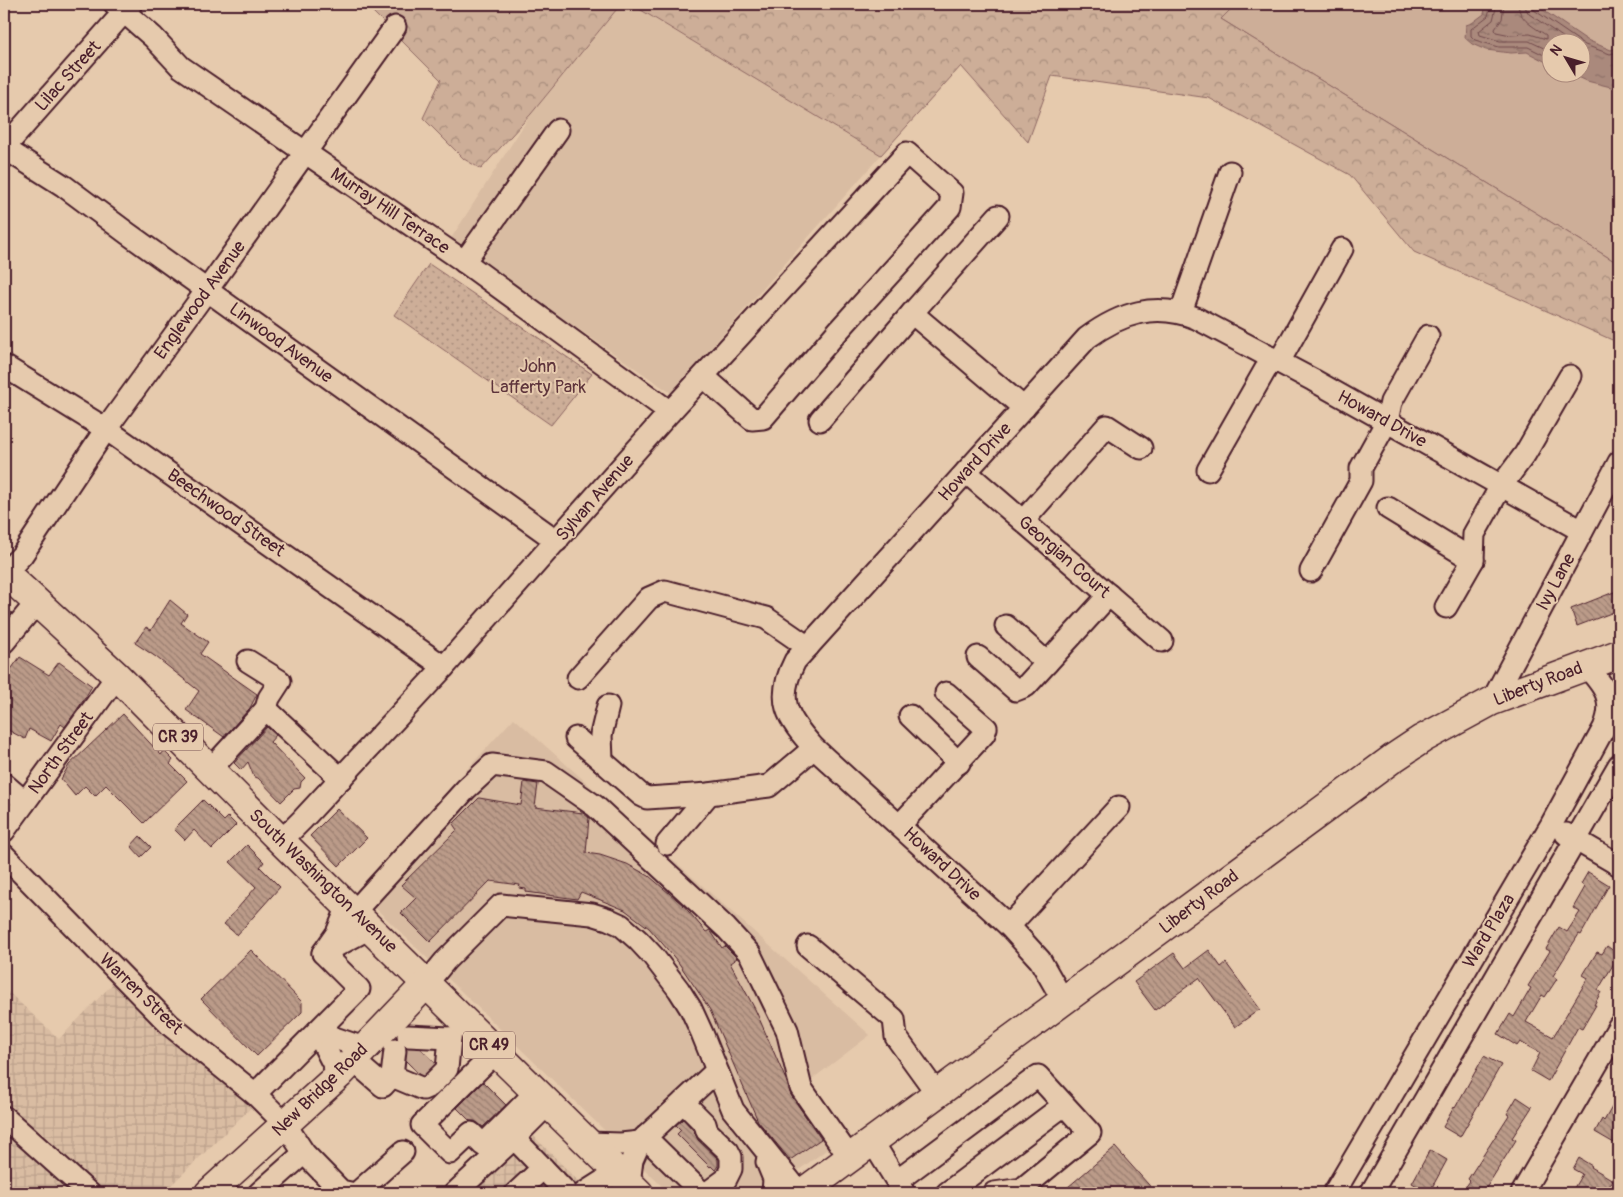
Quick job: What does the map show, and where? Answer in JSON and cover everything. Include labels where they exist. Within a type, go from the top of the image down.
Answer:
[{"type":"main road","name":"South Washington Avenue","points":[[5,572],[117,676],[281,841],[427,983],[458,1030],[496,1052],[628,1183]]},
{"type":"main road","name":"Liberty Road","points":[[801,1193],[938,1095],[1392,759],[1422,739],[1492,702],[1619,654]]},
{"type":"main road","name":"New Bridge Road","points":[[210,1193],[352,1061],[427,983]]},
{"type":"street","name":"Lilac Street","points":[[4,148],[124,6]]},
{"type":"street","name":"Murray Hill Terrace","points":[[124,6],[181,67],[464,262],[670,412]]},
{"type":"street","name":"Englewood Avenue","points":[[5,572],[22,555],[106,429],[395,27]]},
{"type":"street","points":[[464,262],[558,130]]},
{"type":"street","name":"Linwood Avenue","points":[[4,148],[64,186],[557,541]]},
{"type":"street","name":"Sylvan Avenue","points":[[281,841],[444,667],[702,376],[906,153],[952,193],[950,207],[763,418],[752,419],[702,376]]},
{"type":"street","points":[[1181,312],[1230,172]]},
{"type":"street","points":[[820,420],[998,216]]},
{"type":"street","points":[[1208,470],[1342,249]]},
{"type":"street","name":"Howard Drive","points":[[1064,1002],[1040,960],[1009,926],[814,748],[798,730],[788,713],[784,692],[795,661],[1087,338],[1105,325],[1121,317],[1140,312],[1160,310],[1181,312],[1196,318],[1387,421],[1582,531]]},
{"type":"street","points":[[912,314],[1024,408]]},
{"type":"street","points":[[1311,571],[1361,481],[1361,468],[1387,421],[1391,402],[1428,336]]},
{"type":"street","name":"Beechwood Street","points":[[4,366],[106,429],[444,667]]},
{"type":"street","points":[[1446,607],[1473,560],[1474,534],[1501,486],[1525,454],[1570,376]]},
{"type":"street","points":[[1023,521],[1107,426],[1141,448]]},
{"type":"street","name":"Ivy Lane","points":[[1492,702],[1619,462]]},
{"type":"street","name":"Georgian Court","points":[[966,472],[1162,641]]},
{"type":"street","points":[[1388,508],[1473,560]]},
{"type":"street","points":[[578,678],[649,598],[666,591],[766,618],[808,647]]},
{"type":"street","points":[[978,657],[1016,690],[1026,686],[1109,595]]},
{"type":"street","points":[[4,642],[37,602]]},
{"type":"street","points":[[1006,626],[1047,663]]},
{"type":"street","points":[[210,770],[266,709],[269,698],[280,681],[248,661]]},
{"type":"street","name":"Ward Plaza","points":[[1334,1193],[1551,825],[1604,728],[1608,718],[1606,690],[1586,666]]},
{"type":"street","name":"North Street","points":[[4,831],[117,676]]},
{"type":"street","points":[[900,826],[984,734],[986,728],[946,692]]},
{"type":"street","points":[[602,760],[601,735],[608,706]]},
{"type":"street","points":[[266,709],[341,779]]},
{"type":"street","points":[[910,716],[959,763]]},
{"type":"street","points":[[576,738],[647,798],[709,794],[769,786],[814,748]]},
{"type":"street","points":[[323,953],[466,789],[492,765],[546,772],[595,806],[726,928],[750,954],[787,1030],[801,1088],[850,1158]]},
{"type":"street","name":"Ward Plaza","points":[[1371,1193],[1619,765]]},
{"type":"street","points":[[4,784],[25,802]]},
{"type":"street","points":[[667,844],[709,794]]},
{"type":"street","points":[[1009,926],[1119,807]]},
{"type":"street","points":[[1551,825],[1619,865]]},
{"type":"street","name":"Warren Street","points":[[4,855],[170,1025],[255,1094],[285,1124],[304,1153],[341,1191],[350,1193]]},
{"type":"street","points":[[427,983],[445,961],[501,904],[592,914],[608,918],[638,940],[679,990],[702,1033],[733,1110],[801,1193]]},
{"type":"street","points":[[323,953],[337,933],[358,915]]},
{"type":"street","points":[[808,946],[894,1019],[896,1036],[938,1095]]},
{"type":"street","points":[[255,1094],[359,989],[323,953]]},
{"type":"street","points":[[1522,1193],[1619,1026]]},
{"type":"street","points":[[317,1032],[383,1086],[411,1058],[458,1030]]},
{"type":"street","points":[[411,1058],[423,1089],[430,1086],[447,1069],[458,1030]]},
{"type":"street","points":[[411,1058],[458,1030]]},
{"type":"street","points":[[317,1032],[352,1061]]},
{"type":"street","points":[[496,1052],[422,1125],[450,1153],[471,1133],[483,1145],[542,1098]]},
{"type":"street","points":[[1410,1064],[1437,1080]]},
{"type":"street","points":[[584,1193],[628,1183],[632,1160],[642,1139],[711,1076],[718,1073]]},
{"type":"street","points":[[872,1141],[901,1187],[1038,1076],[1090,1134],[1022,1189],[994,1193]]},
{"type":"street","points":[[455,1193],[514,1138],[542,1098]]},
{"type":"street","points":[[683,1102],[705,1124],[707,1131],[728,1151],[732,1163],[726,1179],[707,1193]]},
{"type":"street","points":[[947,1193],[1064,1105]]},
{"type":"street","points":[[4,1116],[89,1193]]},
{"type":"street","points":[[705,1124],[713,1125],[735,1148],[740,1160],[739,1174],[735,1181],[721,1193]]},
{"type":"street","points":[[514,1138],[567,1193]]},
{"type":"street","points":[[588,1143],[620,1144],[642,1139]]},
{"type":"street","points":[[642,1139],[702,1193]]},
{"type":"street","points":[[357,1193],[403,1152]]},
{"type":"street","points":[[259,1193],[304,1153]]},
{"type":"street","points":[[769,1156],[767,1162],[774,1179],[773,1193]]},
{"type":"street","points":[[516,1193],[543,1168]]},
{"type":"shaded area","points":[[621,4],[631,4],[881,155],[671,393],[450,240],[531,114]]},
{"type":"shaded area","points":[[514,718],[870,1035],[807,1083],[840,1140],[767,1193],[669,1193],[357,890]]},
{"type":"shaded area","points":[[130,966],[259,1100],[163,1193],[4,1193],[4,988],[59,1039]]},
{"type":"shaded area","points":[[519,1121],[590,1193],[441,1193]]},
{"type":"green space","points":[[365,4],[621,4],[531,114],[481,169],[464,159],[423,118],[441,80]]},
{"type":"green space","points":[[631,4],[1236,4],[1221,19],[1619,264],[1619,343],[1414,252],[1350,175],[1209,98],[1052,76],[1028,142],[961,66],[881,155]]},
{"type":"green space","points":[[1236,4],[1619,4],[1619,264],[1221,19]]},
{"type":"green space","name":"John Lafferty Park","points":[[429,264],[592,374],[551,425],[394,315]]},
{"type":"water","points":[[1486,4],[1534,4],[1575,32],[1540,32],[1540,59],[1527,52],[1511,53],[1486,50],[1472,44],[1465,38],[1466,25],[1484,14]]},
{"type":"water","points":[[1590,41],[1611,50],[1619,47],[1619,89],[1590,82]]},
{"type":"building","points":[[1619,590],[1619,610],[1577,626],[1571,609]]},
{"type":"building","points":[[170,600],[187,614],[181,623],[208,642],[200,654],[257,694],[250,708],[224,737],[186,710],[199,691],[135,643],[146,627],[151,630]]},
{"type":"building","points":[[4,605],[12,613],[4,623]]},
{"type":"building","points":[[20,657],[49,675],[59,662],[92,686],[65,727],[61,724],[51,741],[29,729],[25,739],[4,728],[4,679]]},
{"type":"building","points":[[123,714],[161,755],[164,751],[173,760],[170,764],[187,781],[144,823],[106,785],[95,796],[85,786],[75,796],[61,779],[69,765]]},
{"type":"building","points":[[267,727],[276,735],[270,742],[305,778],[301,782],[300,788],[294,789],[281,802],[258,778],[254,777],[248,762],[241,770],[234,763]]},
{"type":"building","points":[[524,782],[538,784],[535,807],[583,813],[589,818],[586,853],[600,855],[627,864],[649,876],[683,905],[706,932],[710,930],[722,948],[725,946],[737,958],[730,963],[755,1009],[791,1095],[821,1139],[790,1160],[758,1121],[710,1010],[699,993],[678,962],[649,928],[625,910],[581,892],[577,899],[526,892],[526,889],[519,888],[520,885],[490,881],[430,942],[401,913],[416,898],[401,885],[457,830],[453,824],[479,798],[521,805]]},
{"type":"building","points":[[203,800],[224,821],[228,817],[236,825],[212,849],[194,830],[185,840],[174,829]]},
{"type":"building","points":[[337,809],[367,838],[339,866],[310,836]]},
{"type":"building","points":[[140,836],[151,847],[141,857],[131,846]]},
{"type":"building","points":[[247,845],[264,862],[260,867],[280,887],[237,935],[224,924],[256,887],[230,862]]},
{"type":"building","points":[[1588,872],[1609,885],[1581,935],[1579,934],[1553,976],[1557,979],[1545,997],[1542,995],[1526,1022],[1553,1037],[1588,978],[1583,975],[1597,952],[1602,954],[1607,946],[1619,955],[1598,990],[1601,992],[1594,1005],[1596,1005],[1582,1029],[1578,1027],[1548,1081],[1531,1071],[1540,1053],[1520,1042],[1517,1046],[1498,1034],[1510,1014],[1514,1017],[1531,988],[1528,986],[1550,951],[1546,949],[1559,927],[1567,932],[1580,912],[1573,908],[1585,887],[1581,884]]},
{"type":"building","points":[[251,950],[302,1002],[302,1012],[257,1056],[201,999]]},
{"type":"building","points":[[1209,950],[1221,967],[1226,963],[1260,1009],[1235,1027],[1199,978],[1155,1010],[1134,982],[1174,953],[1185,968]]},
{"type":"building","points":[[407,1048],[421,1049],[435,1063],[423,1075],[419,1074],[406,1061]]},
{"type":"building","points":[[1484,1056],[1501,1065],[1460,1137],[1443,1127]]},
{"type":"building","points":[[483,1082],[506,1105],[483,1127],[475,1121],[470,1121],[457,1108]]},
{"type":"building","points":[[1619,1095],[1619,1134],[1614,1143],[1595,1132],[1602,1119],[1604,1121]]},
{"type":"building","points":[[1517,1097],[1532,1107],[1512,1138],[1516,1140],[1483,1193],[1461,1193],[1509,1115],[1507,1114]]},
{"type":"building","points":[[683,1119],[694,1131],[698,1140],[718,1159],[718,1166],[715,1170],[677,1134],[681,1130],[676,1125]]},
{"type":"building","points":[[1115,1147],[1156,1193],[1061,1193]]},
{"type":"building","points":[[1430,1150],[1447,1160],[1429,1193],[1414,1193],[1417,1186],[1412,1183]]},
{"type":"building","points":[[1579,1158],[1613,1180],[1605,1193],[1583,1193],[1574,1188],[1582,1174],[1573,1169]]},
{"type":"tunnel","points":[[407,1061],[420,1048]]},
{"type":"tunnel","points":[[419,1074],[433,1061]]}]
